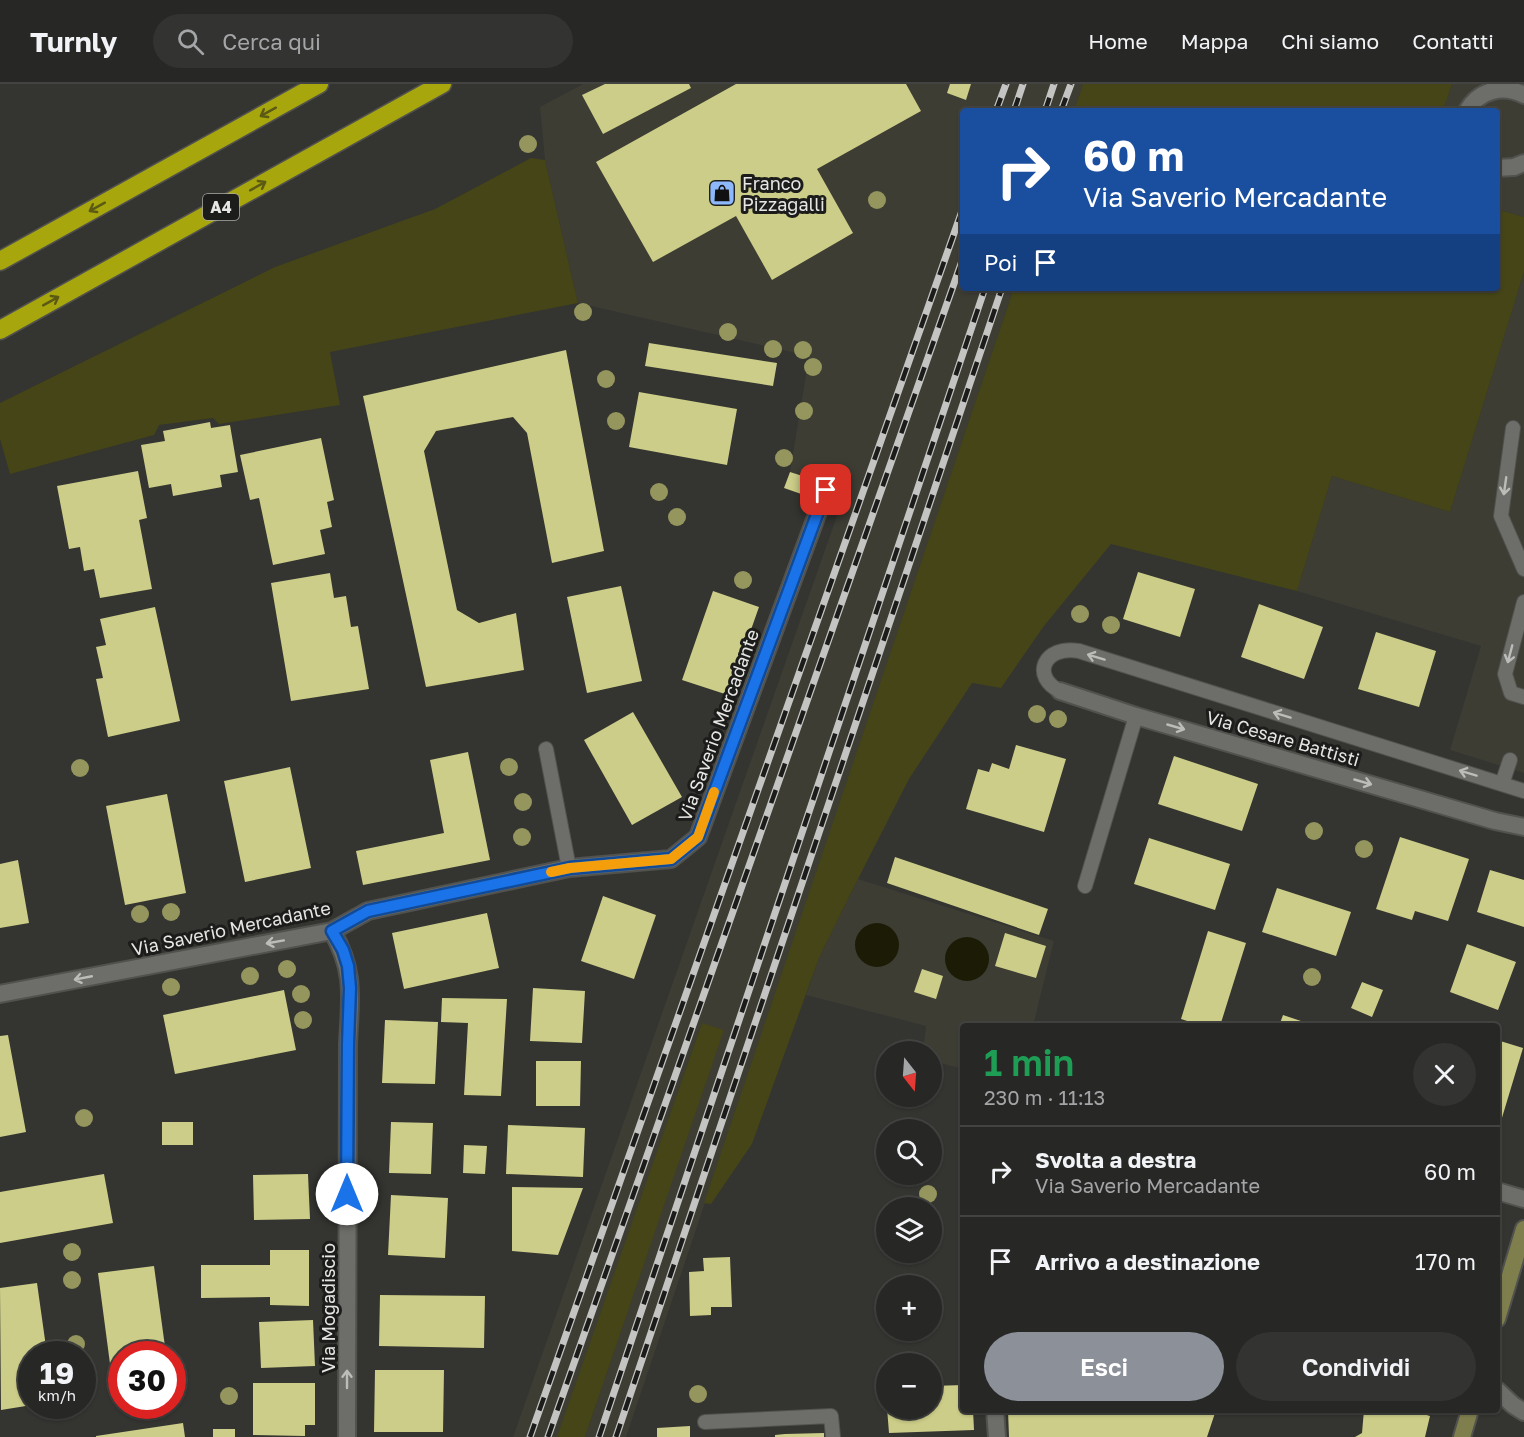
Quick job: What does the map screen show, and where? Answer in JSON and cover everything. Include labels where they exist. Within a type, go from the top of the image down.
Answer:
[{"type":"highway","points":[[0,261],[319,84]]},
{"type":"highway","name":"A4","points":[[0,330],[442,84]]},
{"type":"main road","points":[[1500,1309],[1524,1229]]},
{"type":"main road","points":[[1462,1437],[1469,1413]]},
{"type":"street","points":[[1469,108],[1476,98],[1488,91],[1502,87],[1524,88]]},
{"type":"street","points":[[1502,87],[1516,90],[1524,95]]},
{"type":"street","points":[[1500,168],[1514,167],[1524,163]]},
{"type":"street","name":"Via Saverio Mercadante","points":[[0,994],[332,931],[368,911],[570,868],[671,859],[698,837],[826,490]]},
{"type":"street","name":"Via Cesare Battisti","points":[[1060,691],[1136,716],[1495,821],[1524,827]]},
{"type":"street","points":[[1495,821],[1520,816],[1524,813]]},
{"type":"street","name":"Via Mogadiscio","points":[[332,931],[343,950],[348,966],[350,988],[347,1437]]},
{"type":"street","points":[[1500,1192],[1524,1199]]},
{"type":"street","points":[[1500,1393],[1524,1412]]},
{"type":"street","points":[[995,1413],[997,1437]]},
{"type":"lane","points":[[1513,428],[1501,516],[1524,569]]},
{"type":"lane","points":[[1524,603],[1504,674],[1511,693],[1524,697]]},
{"type":"lane","points":[[1060,691],[1051,685],[1046,675],[1047,658],[1058,651],[1079,651],[1524,790]]},
{"type":"lane","points":[[1085,886],[1136,716]]},
{"type":"lane","points":[[546,749],[570,868]]},
{"type":"lane","points":[[1502,784],[1510,760]]},
{"type":"lane","points":[[705,1422],[831,1416],[832,1437]]},
{"type":"shaded area","points":[[583,84],[1083,84],[1075,108],[960,108],[960,291],[1013,291],[626,1437],[585,1437],[723,1031],[702,1023],[558,1437],[513,1437],[845,493],[790,472],[809,356],[578,303],[545,160],[540,107]]},
{"type":"shaded area","points":[[1083,84],[1452,84],[1444,108],[1075,108]]},
{"type":"shaded area","points":[[1452,84],[1524,84],[1524,217],[1500,210],[1500,108],[1444,108]]},
{"type":"shaded area","points":[[531,158],[545,160],[578,303],[330,352],[340,405],[219,424],[213,418],[159,425],[154,435],[10,474],[0,439],[0,403],[275,267],[435,209]]},
{"type":"shaded area","points":[[1500,210],[1524,217],[1524,272],[1450,512],[1332,476],[1297,591],[1111,544],[1044,626],[1001,688],[972,683],[909,779],[819,958],[752,1144],[711,1204],[704,1203],[1013,291],[1500,291]]},
{"type":"shaded area","points":[[1524,272],[1524,773],[1450,750],[1481,646],[1297,591],[1332,476],[1450,512]]},
{"type":"shaded area","points":[[858,879],[1054,941],[1034,1023],[960,1023],[960,1068],[942,1064],[942,1041],[924,1041],[926,1026],[806,995],[819,958]]},
{"type":"shaded area","points":[[877,923],[893,929],[899,945],[893,961],[877,967],[861,961],[855,945],[861,929]]},
{"type":"shaded area","points":[[967,937],[983,943],[989,959],[983,975],[967,981],[951,975],[945,959],[951,943]]},
{"type":"shaded area","points":[[702,1023],[724,1030],[585,1437],[557,1437]]},
{"type":"building","points":[[605,84],[689,84],[691,88],[603,134],[582,95]]},
{"type":"building","name":"Franco Pizzagalli","points":[[736,84],[906,84],[921,111],[817,169],[853,233],[772,280],[736,216],[653,262],[596,162]]},
{"type":"building","points":[[950,84],[971,84],[966,100],[947,93]]},
{"type":"building","points":[[649,343],[777,363],[773,386],[645,366]]},
{"type":"building","points":[[566,350],[604,551],[552,563],[527,433],[513,417],[436,431],[424,451],[457,610],[479,623],[516,613],[524,670],[426,687],[363,396]]},
{"type":"building","points":[[639,392],[737,409],[727,465],[629,447]]},
{"type":"building","points":[[210,422],[211,428],[230,425],[238,472],[220,475],[222,487],[173,496],[171,484],[149,488],[141,445],[165,441],[163,431]]},
{"type":"building","points":[[321,438],[334,500],[327,502],[332,527],[320,530],[325,554],[273,565],[259,498],[250,500],[240,455]]},
{"type":"building","points":[[138,471],[147,518],[139,520],[152,589],[100,598],[94,569],[84,571],[80,547],[69,549],[57,486]]},
{"type":"building","points":[[790,472],[812,479],[807,496],[784,488]]},
{"type":"building","points":[[1138,572],[1195,589],[1180,637],[1123,619]]},
{"type":"building","points":[[330,573],[334,598],[346,596],[351,627],[358,626],[369,689],[291,701],[271,583]]},
{"type":"building","points":[[621,586],[642,681],[587,693],[567,597]]},
{"type":"building","points":[[713,591],[759,607],[728,695],[682,680]]},
{"type":"building","points":[[1259,604],[1323,627],[1304,679],[1241,657]]},
{"type":"building","points":[[155,607],[180,721],[108,737],[96,679],[103,678],[96,647],[106,645],[100,619]]},
{"type":"building","points":[[1376,632],[1436,651],[1419,707],[1358,689]]},
{"type":"building","points":[[633,712],[682,797],[632,825],[584,740]]},
{"type":"building","points":[[1016,745],[1066,759],[1044,832],[966,809],[978,769],[989,772],[992,763],[1009,769]]},
{"type":"building","points":[[468,752],[490,860],[363,885],[356,851],[444,833],[430,760]]},
{"type":"building","points":[[1174,756],[1258,784],[1242,831],[1158,804]]},
{"type":"building","points":[[290,767],[311,868],[245,882],[224,781]]},
{"type":"building","points":[[167,794],[186,893],[125,905],[106,806]]},
{"type":"building","points":[[1400,837],[1469,859],[1448,921],[1415,911],[1412,920],[1376,909]]},
{"type":"building","points":[[1149,838],[1230,864],[1215,910],[1134,884]]},
{"type":"building","points":[[895,857],[1048,909],[1039,935],[887,883]]},
{"type":"building","points":[[18,860],[29,923],[0,928],[0,864]]},
{"type":"building","points":[[1490,870],[1524,880],[1524,927],[1477,912]]},
{"type":"building","points":[[1277,888],[1351,912],[1336,956],[1262,932]]},
{"type":"building","points":[[603,896],[656,915],[634,979],[581,961]]},
{"type":"building","points":[[487,913],[499,968],[404,989],[392,933]]},
{"type":"building","points":[[1208,931],[1246,943],[1221,1023],[1194,1023],[1181,1019]]},
{"type":"building","points":[[1005,933],[1046,946],[1036,978],[995,966]]},
{"type":"building","points":[[1467,944],[1516,962],[1498,1010],[1450,992]]},
{"type":"building","points":[[922,969],[943,976],[936,999],[914,992]]},
{"type":"building","points":[[1362,982],[1383,990],[1372,1017],[1351,1008]]},
{"type":"building","points":[[533,988],[585,991],[582,1043],[530,1041]]},
{"type":"building","points":[[284,990],[296,1050],[175,1074],[163,1015]]},
{"type":"building","points":[[442,998],[507,999],[501,1096],[464,1095],[468,1023],[441,1022]]},
{"type":"building","points":[[1283,1015],[1307,1023],[1280,1023]]},
{"type":"building","points":[[385,1020],[438,1022],[435,1084],[382,1083]]},
{"type":"building","points":[[8,1035],[26,1132],[0,1137],[0,1036]]},
{"type":"building","points":[[1500,1041],[1523,1048],[1500,1124]]},
{"type":"building","points":[[536,1061],[581,1061],[580,1106],[536,1106]]},
{"type":"building","points":[[162,1122],[193,1122],[193,1145],[162,1145]]},
{"type":"building","points":[[391,1122],[433,1123],[431,1174],[389,1173]]},
{"type":"building","points":[[508,1125],[585,1128],[583,1177],[506,1174]]},
{"type":"building","points":[[464,1145],[487,1146],[485,1174],[463,1173]]},
{"type":"building","points":[[104,1174],[113,1223],[0,1243],[0,1192]]},
{"type":"building","points":[[308,1174],[310,1219],[254,1220],[253,1175]]},
{"type":"building","points":[[512,1187],[583,1188],[558,1255],[512,1251]]},
{"type":"building","points":[[391,1195],[448,1198],[445,1258],[388,1255]]},
{"type":"building","points":[[270,1250],[309,1250],[309,1306],[270,1305],[270,1297],[201,1298],[201,1265],[270,1265]]},
{"type":"building","points":[[730,1257],[732,1307],[711,1307],[711,1315],[690,1316],[689,1272],[704,1271],[703,1258]]},
{"type":"building","points":[[154,1266],[164,1341],[108,1341],[108,1349],[98,1273]]},
{"type":"building","points":[[37,1283],[45,1341],[18,1341],[18,1407],[1,1410],[0,1288]]},
{"type":"building","points":[[380,1295],[485,1296],[484,1348],[379,1346]]},
{"type":"building","points":[[313,1320],[315,1366],[261,1368],[259,1322]]},
{"type":"building","points":[[375,1370],[444,1370],[443,1432],[374,1432]]},
{"type":"building","points":[[253,1383],[315,1383],[315,1425],[305,1425],[305,1436],[253,1435]]},
{"type":"building","points":[[960,1385],[960,1413],[973,1413],[974,1430],[889,1433],[888,1419],[942,1419],[942,1386]]},
{"type":"building","points":[[1008,1413],[1215,1413],[1207,1437],[1009,1437]]},
{"type":"building","points":[[1364,1413],[1420,1413],[1430,1416],[1425,1437],[1355,1437],[1362,1433]]},
{"type":"building","points":[[183,1423],[185,1437],[96,1437],[96,1436]]},
{"type":"building","points":[[690,1426],[690,1437],[657,1437],[657,1428]]},
{"type":"building","points":[[213,1429],[235,1429],[235,1437],[213,1437]]},
{"type":"building","points":[[824,1433],[824,1437],[775,1437],[775,1435],[785,1434]]},
{"type":"railway","points":[[997,108],[1006,84]]},
{"type":"railway","points":[[1015,108],[1023,84]]},
{"type":"railway","points":[[1046,108],[1054,84]]},
{"type":"railway","points":[[1062,108],[1071,84]]},
{"type":"railway","points":[[530,1437],[960,217]]},
{"type":"railway","points":[[548,1437],[960,267]]},
{"type":"railway","points":[[599,1437],[984,291]]},
{"type":"railway","points":[[616,1437],[1001,291]]},
{"type":"slow traffic","points":[[551,872],[570,868],[671,859],[698,837],[714,792]]},
{"type":"place","name":"Franco Pizzagalli","points":[[722,193]]},
{"type":"route","points":[[347,1194],[350,988],[348,966],[343,950],[332,931],[368,911],[570,868],[671,859],[698,837],[826,490]]}]
